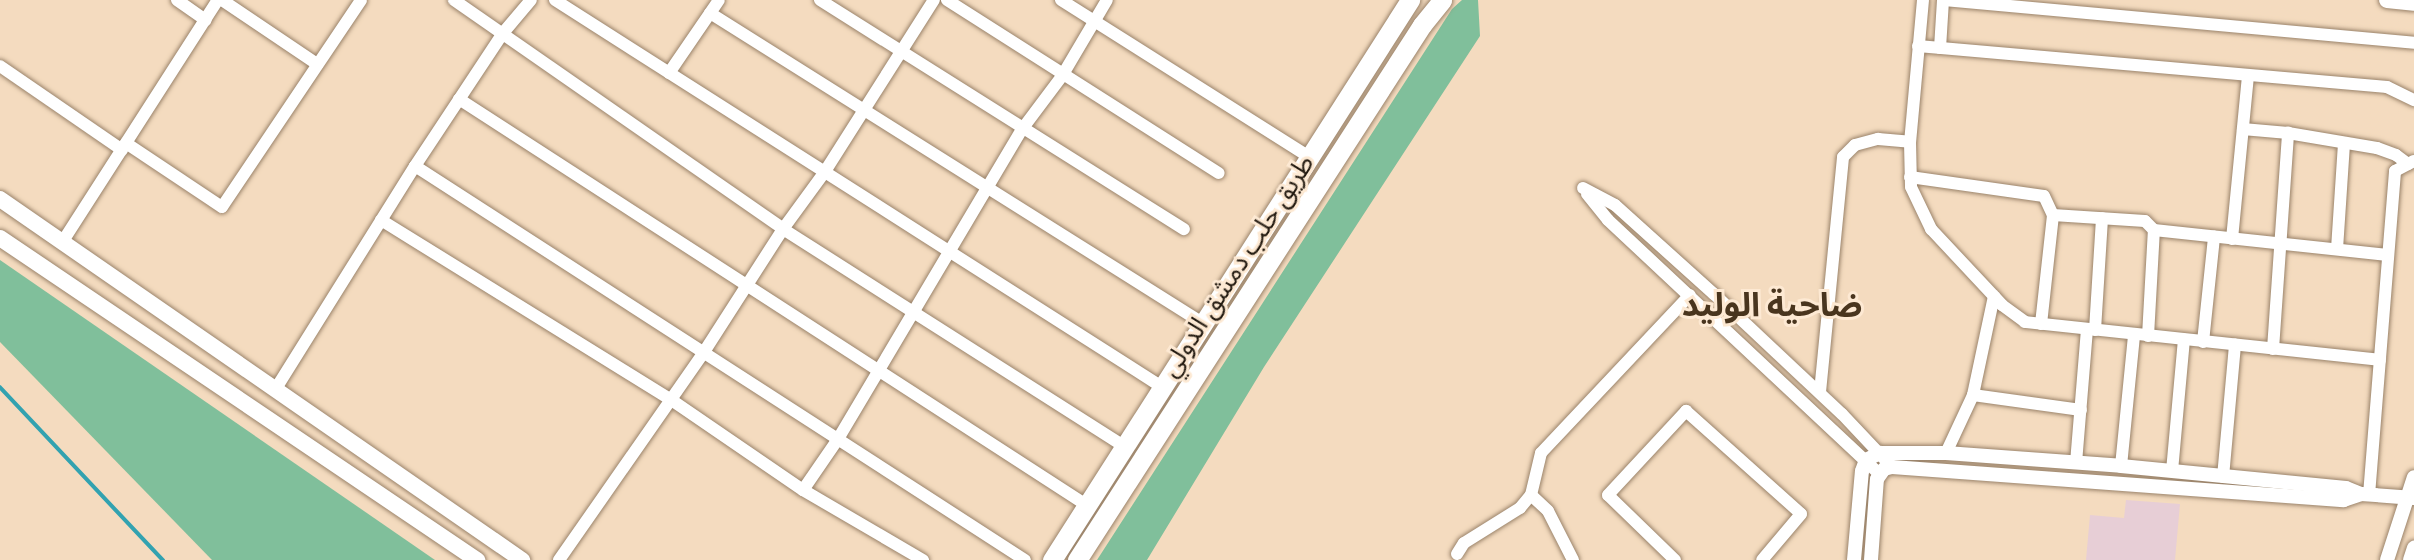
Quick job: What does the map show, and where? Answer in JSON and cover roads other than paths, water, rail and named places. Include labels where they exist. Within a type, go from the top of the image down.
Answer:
[{"type":"highway","name":"طريق حلب دمشق الدولي","points":[[1052,560],[1410,0]]},
{"type":"highway","name":"طريق حلب دمشق الدولي","points":[[1077,560],[1422,25],[1442,0]]},
{"type":"main road","points":[[2387,0],[2414,3]]},
{"type":"main road","points":[[0,199],[522,560]]},
{"type":"main road","points":[[0,238],[477,560]]},
{"type":"street","points":[[177,0],[206,20]]},
{"type":"street","points":[[63,241],[220,0],[317,64]]},
{"type":"street","points":[[0,66],[222,207],[360,0]]},
{"type":"street","points":[[454,0],[783,229],[1125,447]]},
{"type":"street","points":[[275,390],[415,166],[503,33],[531,0]]},
{"type":"street","points":[[555,0],[1162,387]]},
{"type":"street","points":[[669,73],[719,0]]},
{"type":"street","points":[[820,0],[1184,229]]},
{"type":"street","points":[[559,560],[704,352],[783,229],[824,173],[934,0]]},
{"type":"street","points":[[947,0],[1062,76],[1219,173]]},
{"type":"street","points":[[1061,0],[1309,157]]},
{"type":"street","points":[[803,490],[838,439],[1023,128],[1062,76],[1107,0]]},
{"type":"street","points":[[1923,0],[1910,142],[1910,177],[1931,229],[1994,296],[2025,322],[2380,360]]},
{"type":"street","points":[[1940,48],[1943,0],[2414,43]]},
{"type":"street","points":[[710,13],[1204,324]]},
{"type":"street","points":[[1918,46],[2387,87],[2414,100]]},
{"type":"street","points":[[2232,239],[2248,76]]},
{"type":"street","points":[[459,99],[1088,506]]},
{"type":"street","points":[[2243,129],[2288,133],[2377,148],[2411,163]]},
{"type":"street","points":[[2273,349],[2288,133]]},
{"type":"street","points":[[1820,393],[1843,157],[1855,145],[1878,139],[1910,142]]},
{"type":"street","points":[[2337,249],[2344,144]]},
{"type":"street","points":[[2365,494],[2380,360],[2395,171],[2411,163]]},
{"type":"street","points":[[415,166],[1025,560]]},
{"type":"street","points":[[1910,177],[2044,196],[2053,215],[2041,324]]},
{"type":"street","points":[[1871,560],[1886,470],[1880,453],[1820,393],[1615,205],[1583,188],[1608,220],[1866,460],[1886,470],[2344,500],[2365,494]]},
{"type":"street","points":[[2053,215],[2145,221],[2154,230],[2388,255]]},
{"type":"street","points":[[2076,463],[2102,218]]},
{"type":"street","points":[[381,219],[670,399],[803,490],[923,560]]},
{"type":"street","points":[[2148,336],[2154,230]]},
{"type":"street","points":[[2203,342],[2214,237]]},
{"type":"street","points":[[1455,558],[1464,543],[1520,508],[1531,495],[1541,453],[1690,295]]},
{"type":"street","points":[[1946,453],[1973,395],[1994,296]]},
{"type":"street","points":[[2121,466],[2134,335]]},
{"type":"street","points":[[2172,471],[2184,340]]},
{"type":"street","points":[[2223,477],[2235,345]]},
{"type":"street","points":[[1973,395],[2081,410]]},
{"type":"street","points":[[1675,560],[1608,495],[1686,411],[1801,514],[1762,560]]},
{"type":"street","points":[[1854,560],[1862,471],[1866,460],[1880,453],[1946,453],[2121,466],[2346,488],[2365,494],[2410,498]]},
{"type":"street","points":[[2387,560],[2410,498],[2414,477]]},
{"type":"street","points":[[1531,495],[1548,511],[1573,560]]},
{"type":"street","points":[[2410,560],[2414,548]]},
{"type":"waterway","points":[[0,387],[163,560]]},
{"type":"district","name":"ضاحية الوليد","points":[[1772,304]]}]
